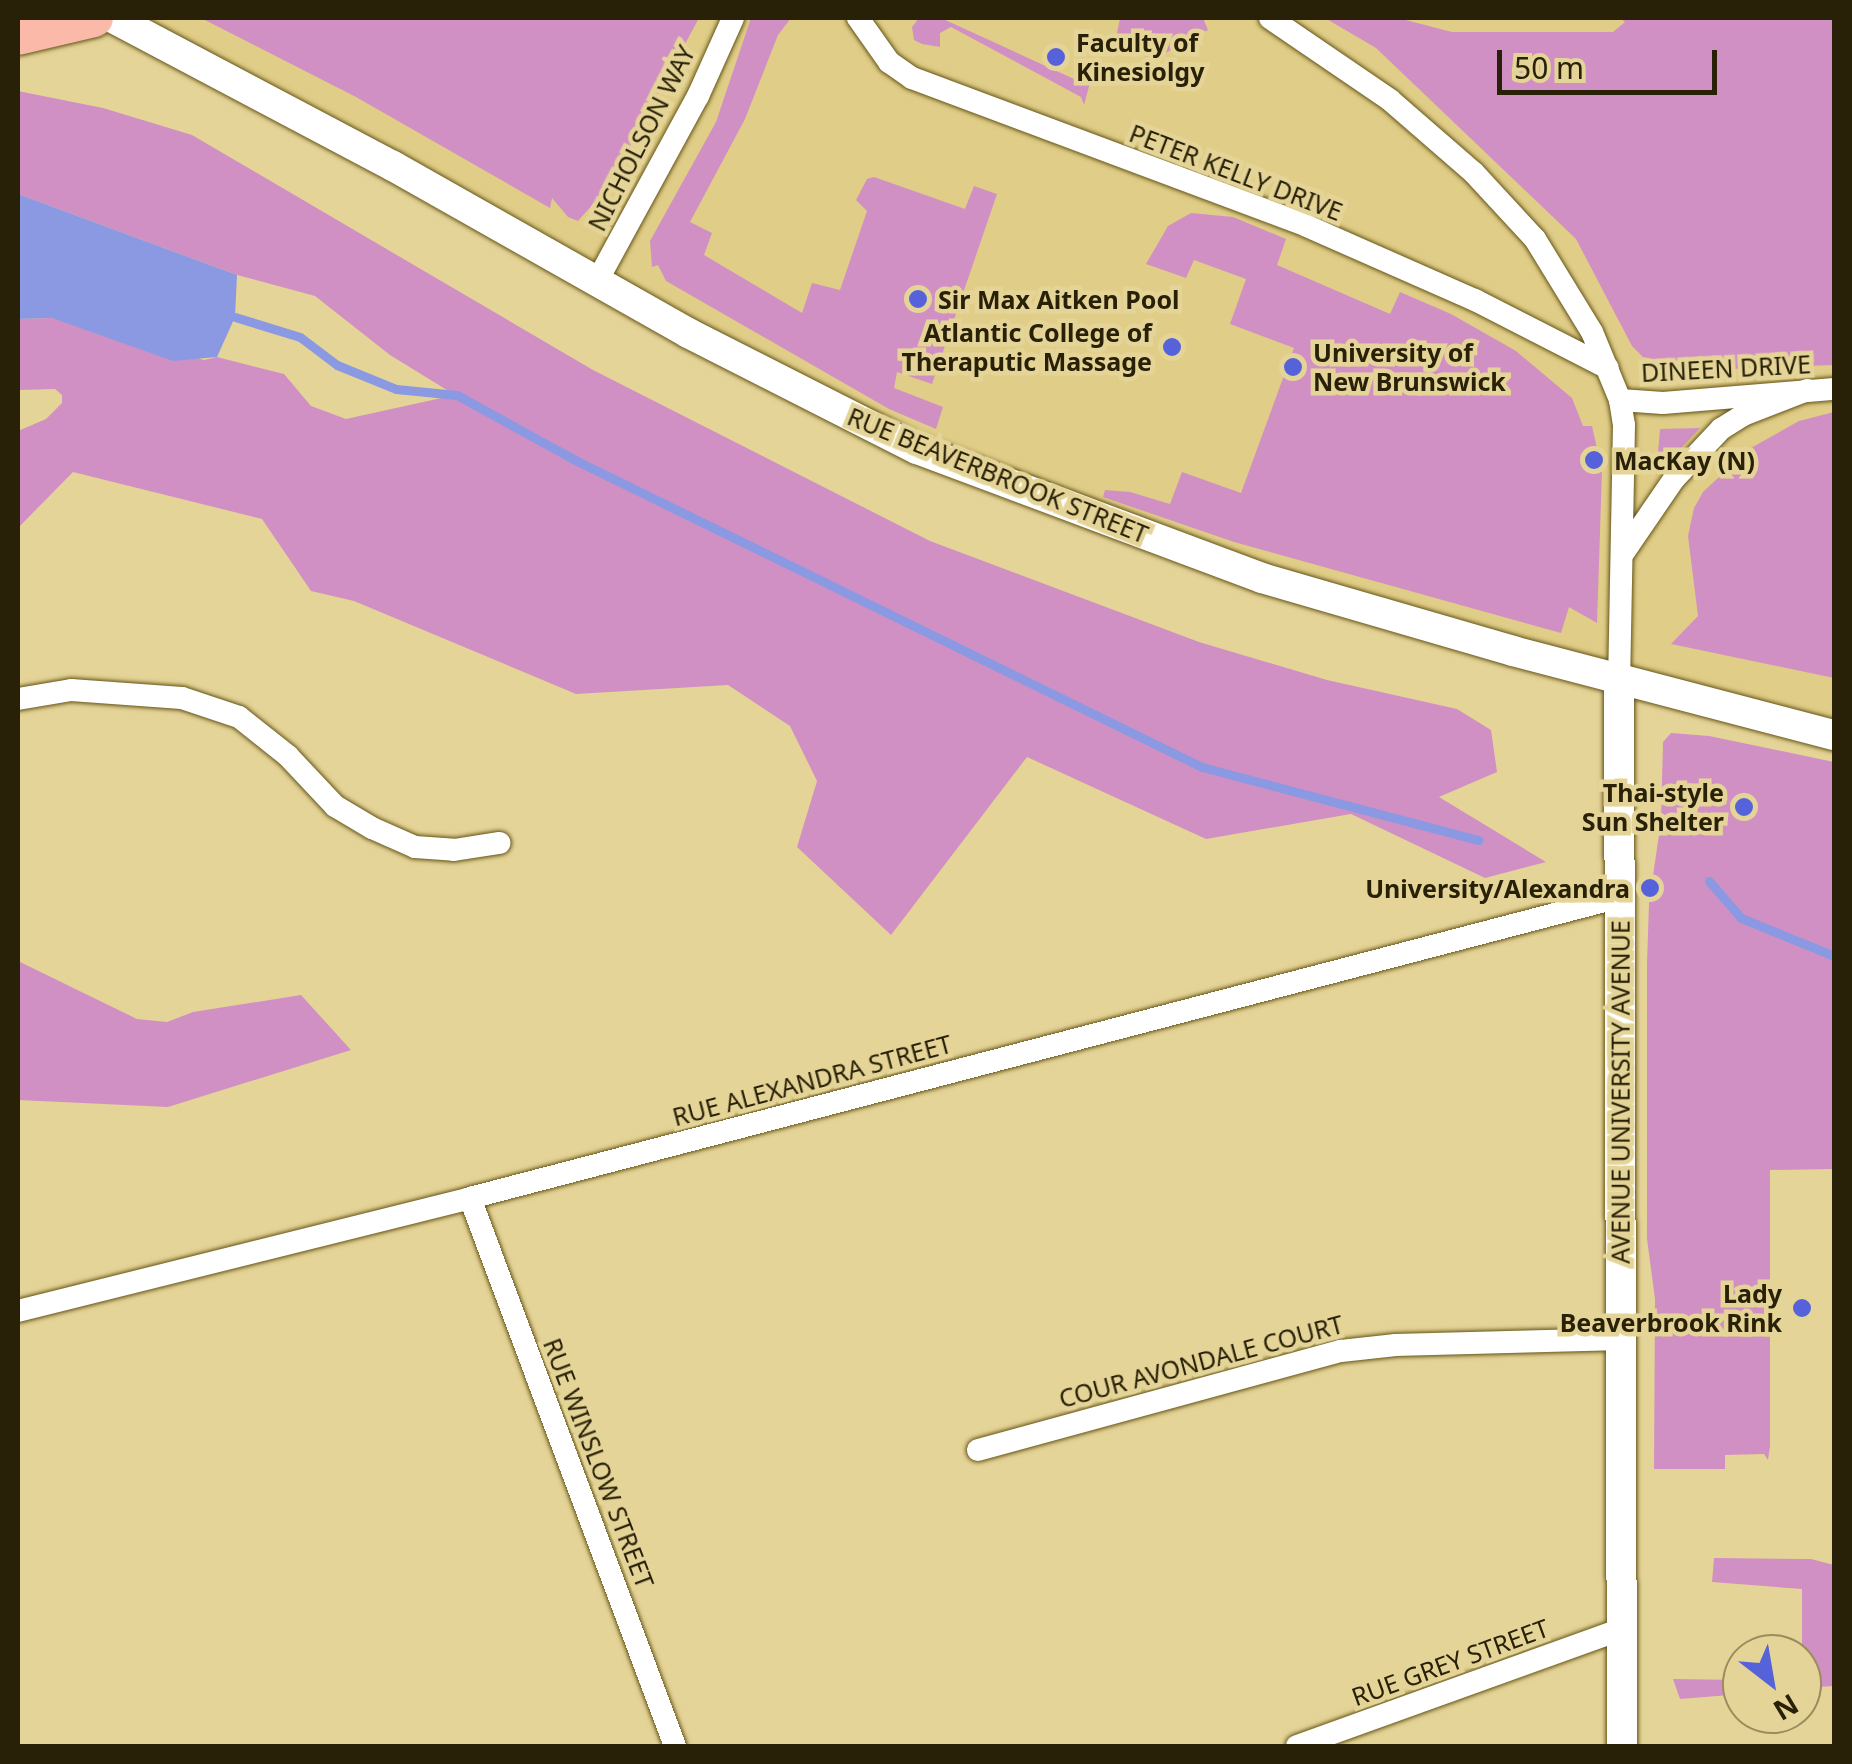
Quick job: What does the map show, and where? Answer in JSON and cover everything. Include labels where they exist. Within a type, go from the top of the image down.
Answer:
[{"type":"main road","points":[[18,36],[94,18]]},
{"type":"street","name":"RUE BEAVERBROOK STREET","points":[[112,18],[360,148],[596,283],[814,401],[917,448],[1262,578],[1834,735]]},
{"type":"street","name":"NICHOLSON WAY","points":[[596,283],[698,96],[732,18]]},
{"type":"street","name":"PETER KELLY DRIVE","points":[[858,18],[889,62],[912,78],[1307,226],[1475,300],[1608,368]]},
{"type":"street","points":[[1270,18],[1390,100],[1500,199],[1564,281],[1620,400],[1624,552],[1619,678]]},
{"type":"street","name":"DINEEN DRIVE","points":[[1620,400],[1663,403],[1834,389]]},
{"type":"street","points":[[1624,552],[1674,479],[1721,430],[1743,415],[1807,390]]},
{"type":"street","name":"AVENUE UNIVERSITY AVENUE","points":[[1619,678],[1622,1746]]},
{"type":"street","points":[[18,698],[71,690],[182,698],[239,717],[288,756],[335,806],[372,828],[415,847],[454,850],[499,843]]},
{"type":"street","name":"RUE ALEXANDRA STREET","points":[[18,1310],[470,1198],[1620,897]]},
{"type":"street","name":"RUE WINSLOW STREET","points":[[470,1198],[675,1746]]},
{"type":"street","name":"COUR AVONDALE COURT","points":[[978,1450],[1341,1350],[1621,1339]]},
{"type":"street","name":"RUE GREY STREET","points":[[1297,1746],[1622,1629]]},
{"type":"shaded area","name":"University of New Brunswick","points":[[113,18],[1834,18],[1834,735],[1513,651],[917,449]]},
{"type":"shaded area","points":[[201,18],[699,18],[608,187],[578,221],[568,217],[552,198],[550,208],[356,97]]},
{"type":"shaded area","points":[[751,18],[791,18],[778,35],[745,119],[690,222],[712,233],[704,255],[802,313],[812,283],[840,290],[867,211],[856,200],[867,179],[874,177],[965,209],[974,186],[997,194],[932,384],[897,372],[894,388],[943,407],[936,429],[889,409],[666,281],[658,265],[652,267],[650,241],[716,122]]},
{"type":"shaded area","points":[[919,18],[941,18],[1074,79],[1080,68],[1091,79],[1084,105],[1081,97],[951,27],[940,33],[940,47],[914,40],[912,27]]},
{"type":"shaded area","points":[[1120,18],[1203,18],[1208,30],[1156,58],[1133,54],[1115,43]]},
{"type":"shaded area","points":[[1325,18],[1398,18],[1452,32],[1613,32],[1625,22],[1620,18],[1834,18],[1834,365],[1673,371],[1671,362],[1643,357],[1632,346],[1576,239],[1376,48]]},
{"type":"shaded area","points":[[18,91],[103,108],[192,135],[593,370],[930,541],[1199,642],[1327,680],[1457,709],[1491,730],[1497,772],[1439,797],[1546,862],[1485,878],[1351,814],[1206,839],[1027,757],[891,935],[797,847],[817,781],[790,726],[728,685],[576,694],[354,601],[311,591],[262,519],[73,472],[18,528],[18,431],[46,419],[62,403],[62,395],[55,389],[18,390],[18,319],[52,318],[204,360],[217,357],[284,374],[311,406],[346,419],[455,395],[390,355],[315,296],[237,275],[18,194]]},
{"type":"shaded area","points":[[1191,213],[1233,217],[1286,239],[1277,265],[1390,314],[1400,292],[1451,314],[1516,351],[1572,398],[1583,426],[1592,426],[1602,471],[1597,623],[1569,607],[1561,633],[1234,542],[1103,497],[1105,490],[1130,492],[1170,504],[1182,472],[1241,493],[1294,348],[1230,324],[1246,279],[1194,260],[1186,278],[1146,264],[1168,226]]},
{"type":"shaded area","points":[[1834,412],[1834,678],[1671,644],[1698,616],[1688,536],[1694,508],[1703,492],[1749,449],[1799,421]]},
{"type":"shaded area","points":[[1700,428],[1656,475],[1660,429]]},
{"type":"shaded area","points":[[1671,733],[1709,736],[1834,762],[1834,1169],[1770,1170],[1768,1460],[1764,1454],[1725,1455],[1725,1469],[1654,1469],[1655,1299],[1647,1239],[1647,964],[1649,903],[1661,821],[1663,742]]},
{"type":"shaded area","points":[[18,961],[137,1019],[167,1022],[193,1012],[301,995],[351,1050],[168,1107],[18,1100]]},
{"type":"shaded area","points":[[1714,1558],[1811,1559],[1834,1565],[1834,1686],[1822,1687],[1822,1634],[1802,1634],[1802,1589],[1712,1582]]},
{"type":"shaded area","points":[[1673,1679],[1722,1680],[1722,1696],[1680,1699]]},
{"type":"water","points":[[18,194],[237,275],[235,317],[217,357],[173,361],[52,318],[18,319]]},
{"type":"waterway","points":[[235,317],[300,337],[337,365],[396,389],[457,395],[575,460],[1202,767],[1479,840]]},
{"type":"waterway","points":[[1709,881],[1741,918],[1834,956]]},
{"type":"place","name":"Faculty of Kinesiolgy","points":[[1056,57]]},
{"type":"place","name":"Sir Max Aitken Pool","points":[[918,299]]},
{"type":"place","name":"Atlantic College of Theraputic Massage","points":[[1172,347]]},
{"type":"place","name":"University of New Brunswick","points":[[1293,367]]},
{"type":"place","name":"MacKay (N)","points":[[1594,460]]},
{"type":"place","name":"Thai-style Sun Shelter","points":[[1744,807]]},
{"type":"place","name":"University/Alexandra","points":[[1650,888]]},
{"type":"place","name":"Lady Beaverbrook Rink","points":[[1802,1308]]}]
